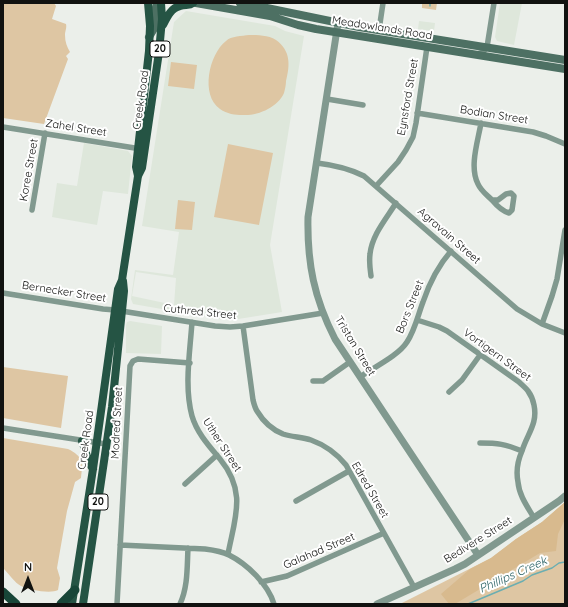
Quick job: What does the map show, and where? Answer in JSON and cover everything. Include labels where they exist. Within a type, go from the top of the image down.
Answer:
[{"type":"highway","points":[[61,604],[74,590]]},
{"type":"highway","points":[[3,592],[16,604]]},
{"type":"main road","name":"Creek Road","points":[[142,149],[149,51],[150,19],[148,3]]},
{"type":"main road","points":[[149,37],[156,28],[157,3]]},
{"type":"main road","name":"Creek Road","points":[[72,604],[97,443],[119,311],[124,291],[122,280],[138,176],[136,167],[142,149],[160,52],[162,26],[161,3]]},
{"type":"main road","points":[[162,26],[175,8],[195,3]]},
{"type":"main road","name":"Meadowlands Road","points":[[195,3],[261,14],[305,27],[565,69]]},
{"type":"main road","name":"Meadowlands Road","points":[[240,3],[338,23],[565,60]]},
{"type":"main road","name":"Creek Road","points":[[83,604],[114,389],[119,311]]},
{"type":"main road","points":[[82,441],[88,462],[93,469]]},
{"type":"street","points":[[379,30],[383,3]]},
{"type":"street","points":[[476,55],[483,52],[487,48],[494,3]]},
{"type":"street","name":"Tristan Street","points":[[338,23],[308,217],[310,264],[314,283],[323,313],[335,339],[478,555]]},
{"type":"street","name":"Eynsford Street","points":[[376,186],[398,162],[413,137],[427,47]]},
{"type":"street","points":[[487,48],[491,54],[520,59],[536,64]]},
{"type":"street","points":[[326,99],[362,105]]},
{"type":"street","name":"Bodian Street","points":[[417,113],[533,132],[565,144]]},
{"type":"street","points":[[481,123],[474,163],[475,174],[482,191],[492,200]]},
{"type":"street","name":"Zahel Street","points":[[3,127],[142,149]]},
{"type":"street","name":"Koree Street","points":[[32,210],[45,133]]},
{"type":"street","name":"Agravain Street","points":[[317,163],[338,166],[352,170],[364,176],[517,309],[542,324],[565,333]]},
{"type":"street","points":[[371,276],[370,253],[372,242],[376,233],[396,203]]},
{"type":"street","points":[[542,324],[557,279],[565,230]]},
{"type":"street","name":"Bors Street","points":[[360,377],[399,351],[407,342],[413,332],[423,300],[435,275],[442,262],[451,252]]},
{"type":"street","name":"Bernecker Street","points":[[3,293],[119,311]]},
{"type":"street","name":"Cuthred Street","points":[[119,311],[230,327],[323,313]]},
{"type":"street","name":"Vortigern Street","points":[[417,320],[447,331],[520,382],[528,391],[533,400],[535,420],[522,451],[518,470],[518,481],[522,497],[534,518]]},
{"type":"street","name":"Uther Street","points":[[192,322],[188,387],[189,405],[198,431],[225,466],[235,484],[237,508],[228,554]]},
{"type":"street","name":"Edred Street","points":[[243,326],[253,400],[257,411],[272,428],[284,434],[311,440],[331,450],[340,458],[349,471],[414,587]]},
{"type":"street","points":[[449,392],[462,380],[480,355]]},
{"type":"street","name":"Modred Street","points":[[117,604],[130,366],[133,361],[138,359],[190,363]]},
{"type":"street","points":[[313,380],[322,380],[350,362]]},
{"type":"street","points":[[3,428],[106,444]]},
{"type":"street","points":[[480,443],[497,443],[508,445],[522,451]]},
{"type":"street","points":[[185,484],[217,456]]},
{"type":"street","points":[[296,501],[349,471]]},
{"type":"street","name":"Bedivere Street","points":[[377,604],[455,569],[565,496]]},
{"type":"street","name":"Galahad Street","points":[[261,582],[287,576],[384,533]]},
{"type":"street","points":[[120,544],[216,550],[228,554],[247,566],[267,589],[274,604]]},
{"type":"street","points":[[180,604],[186,582],[188,548]]},
{"type":"shaded area","points":[[3,3],[54,3],[56,6],[52,19],[66,24],[65,40],[70,52],[66,56],[68,59],[44,124],[3,118]]},
{"type":"shaded area","points":[[422,3],[437,3],[436,10],[422,8]]},
{"type":"shaded area","points":[[500,3],[522,3],[514,45],[497,41],[495,37]]},
{"type":"shaded area","points":[[186,11],[275,26],[285,31],[304,36],[270,245],[282,312],[232,320],[219,319],[133,304],[131,299],[135,270],[173,275],[179,232],[142,226],[174,22]],"holes":[[[136,272],[176,278],[174,305],[132,296]]]},
{"type":"shaded area","points":[[419,21],[435,23],[434,31],[418,29]]},
{"type":"shaded area","points":[[249,35],[270,37],[281,44],[287,54],[289,64],[285,90],[281,98],[267,110],[249,115],[231,114],[220,109],[214,103],[210,94],[209,75],[211,65],[220,47],[228,39]]},
{"type":"shaded area","points":[[171,62],[197,65],[194,89],[168,86]]},
{"type":"shaded area","points":[[84,143],[128,151],[132,156],[128,194],[103,191],[97,225],[52,217],[57,183],[77,186]]},
{"type":"shaded area","points":[[228,144],[273,153],[259,225],[214,217]]},
{"type":"shaded area","points":[[178,200],[195,202],[192,230],[175,229]]},
{"type":"shaded area","points":[[130,321],[162,326],[161,354],[126,353],[126,325],[127,322]]},
{"type":"shaded area","points":[[3,367],[68,376],[61,428],[3,418]]},
{"type":"shaded area","points":[[3,438],[68,449],[77,454],[81,460],[81,478],[75,482],[67,511],[57,568],[60,578],[58,590],[45,592],[21,586],[16,583],[3,568]]},
{"type":"shaded area","points":[[565,502],[565,604],[400,604],[491,558],[542,522]]},
{"type":"shaded area","points":[[565,502],[565,519],[558,534],[556,551],[540,553],[455,604],[449,604],[441,594],[470,569],[491,558],[542,522]]},
{"type":"waterway","name":"Phillips Creek","points":[[468,604],[523,581],[532,575],[552,568],[559,563],[565,562]]}]
